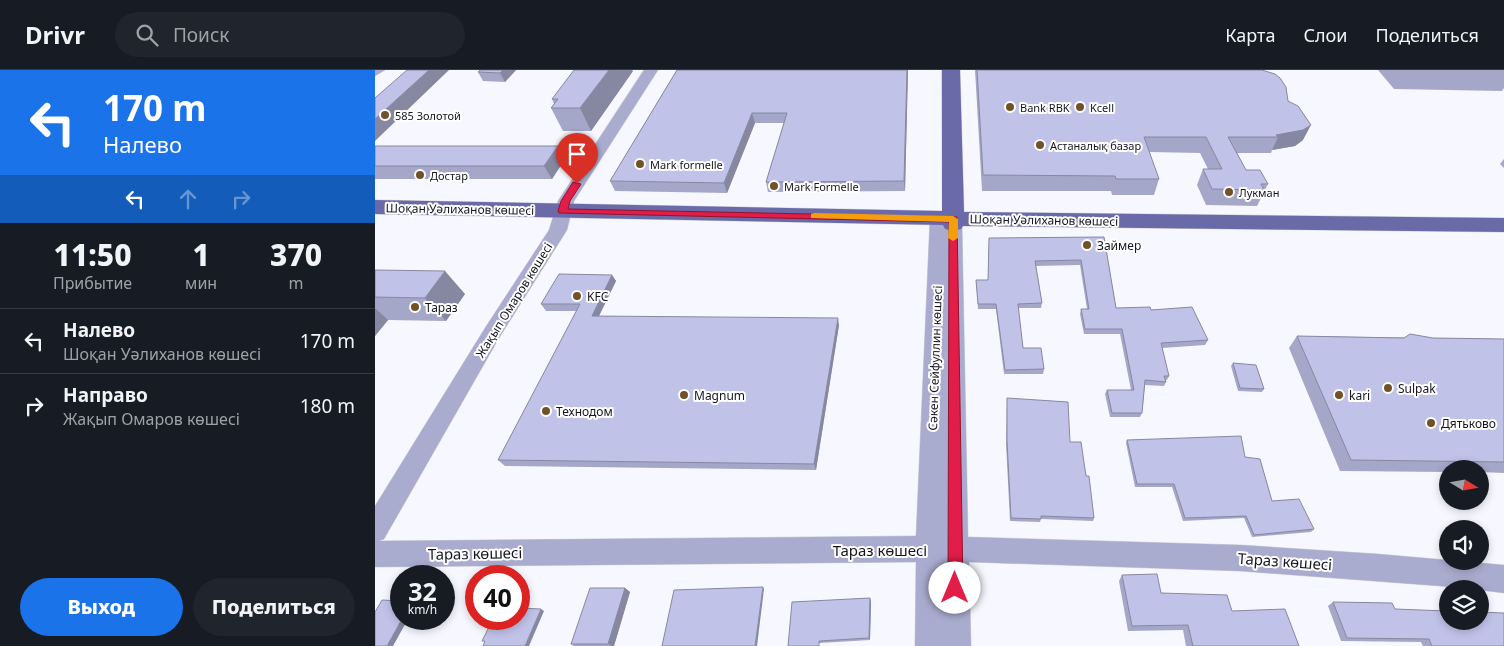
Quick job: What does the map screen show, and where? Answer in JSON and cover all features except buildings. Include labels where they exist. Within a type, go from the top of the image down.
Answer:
[{"type":"main road","name":"Сәкен Сейфуллин көшесі","points":[[941,70],[949,220]]},
{"type":"main road","name":"Сәкен Сейфуллин көшесі","points":[[949,220],[951,70]]},
{"type":"main road","name":"Шоқан Уәлиханов көшесі","points":[[375,207],[949,220],[1504,225]]},
{"type":"street","name":"Жақып Омаров көшесі","points":[[375,530],[492,333],[558,230],[565,201],[651,70]]},
{"type":"street","name":"Сәкен Сейфуллин көшесі","points":[[930,646],[942,549],[949,220]]},
{"type":"street","name":"Сәкен Сейфуллин көшесі","points":[[942,549],[956,646]]},
{"type":"street","name":"Тараз көшесі","points":[[375,554],[942,549],[1240,558],[1378,567],[1504,579]]},
{"type":"slow traffic","points":[[814,216],[953,219],[953,238]]},
{"type":"place","name":"Bank RBK","points":[[1010,107]]},
{"type":"place","name":"Kcell","points":[[1080,107]]},
{"type":"place","name":"585 Золотой","points":[[385,115]]},
{"type":"place","name":"Астаналық базар","points":[[1040,145]]},
{"type":"place","name":"Mark formelle","points":[[640,164]]},
{"type":"place","name":"Достар","points":[[420,175]]},
{"type":"place","name":"Mark Formelle","points":[[774,186]]},
{"type":"place","name":"Лукман","points":[[1229,192]]},
{"type":"place","name":"Займер","points":[[1087,245]]},
{"type":"place","name":"KFC","points":[[577,296]]},
{"type":"place","name":"Тараз","points":[[415,307]]},
{"type":"place","name":"Sulpak","points":[[1388,388]]},
{"type":"place","name":"Magnum","points":[[684,395]]},
{"type":"place","name":"kari","points":[[1339,395]]},
{"type":"place","name":"Технодом","points":[[546,411]]},
{"type":"place","name":"Дятьково","points":[[1431,423]]},
{"type":"route","points":[[577,184],[565,201],[563,211],[953,219],[955,588]]}]
